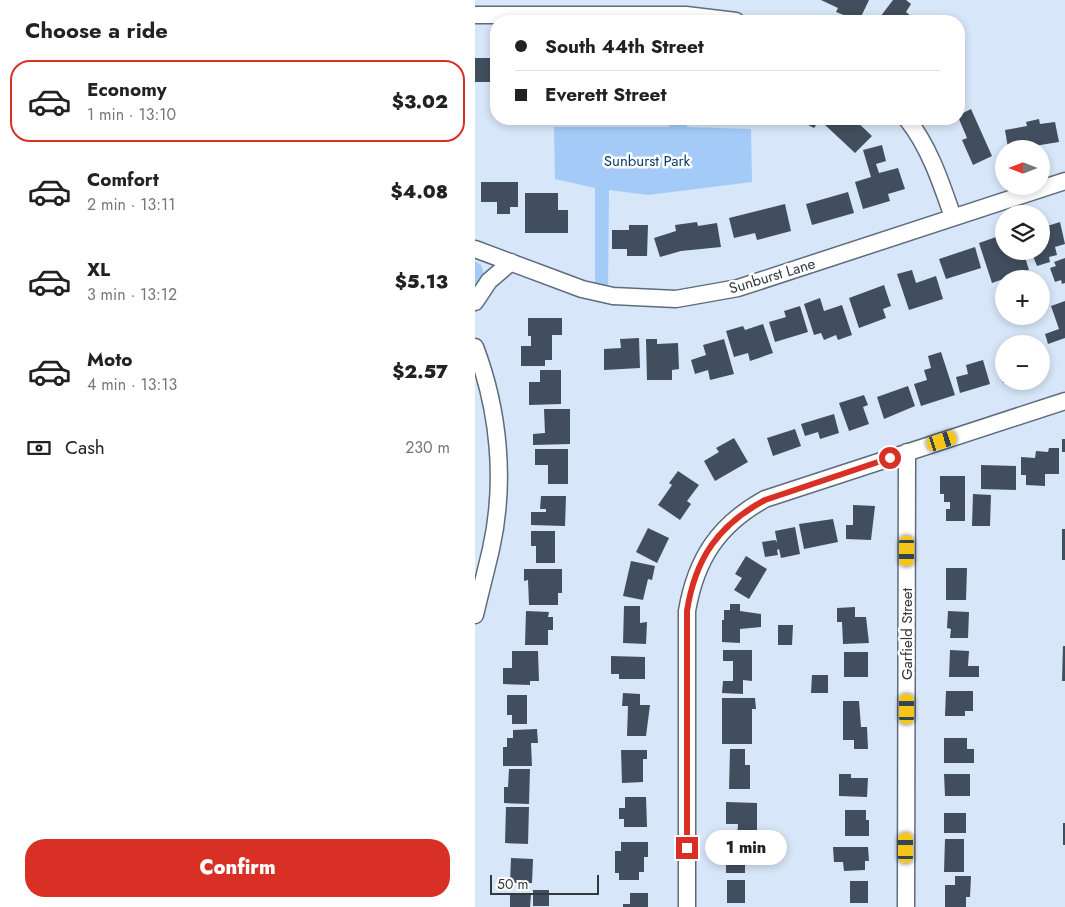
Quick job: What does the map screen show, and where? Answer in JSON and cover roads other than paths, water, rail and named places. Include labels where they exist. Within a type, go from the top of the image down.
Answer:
[{"type":"street","points":[[475,15],[545,7],[685,15]]},
{"type":"street","points":[[911,125],[938,174],[953,217]]},
{"type":"street","name":"Sunburst Lane","points":[[475,249],[511,262],[551,280],[582,289],[613,296],[676,299],[738,288],[1065,181]]},
{"type":"street","points":[[475,302],[489,282],[511,262]]},
{"type":"street","points":[[475,347],[491,402],[499,473],[492,548],[475,616]]},
{"type":"street","points":[[687,907],[687,611],[691,588],[710,546],[729,524],[749,508],[765,500],[1065,401]]},
{"type":"street","name":"Garfield Street","points":[[906,907],[907,452]]},
{"type":"park label","name":"Sunburst Park","points":[[647,161]]}]
